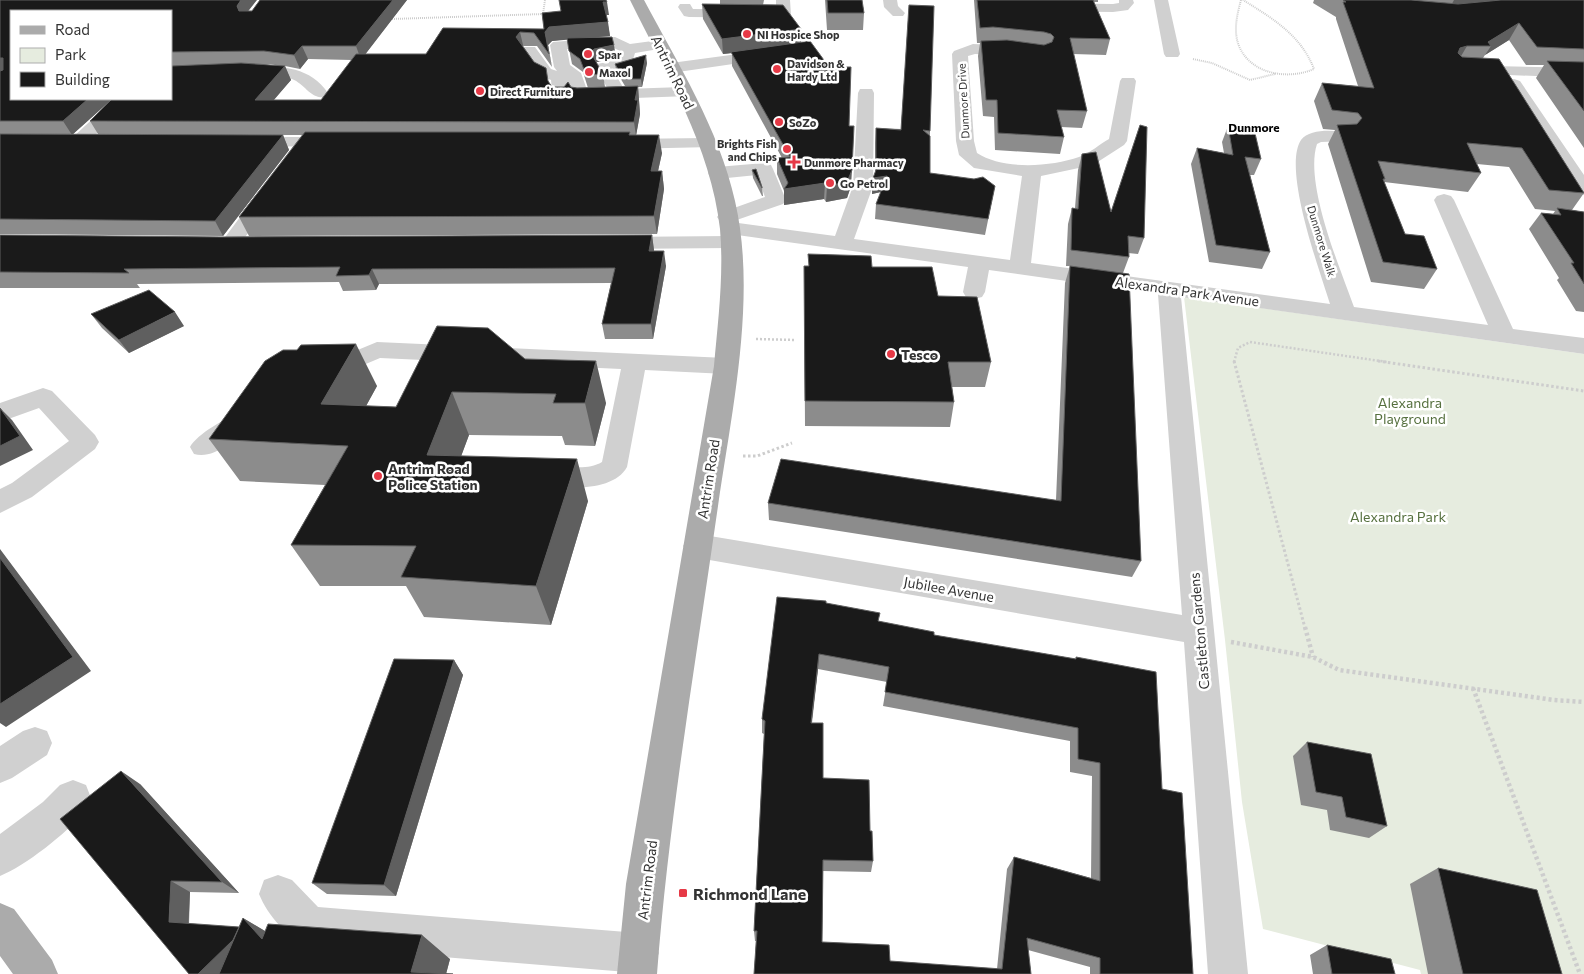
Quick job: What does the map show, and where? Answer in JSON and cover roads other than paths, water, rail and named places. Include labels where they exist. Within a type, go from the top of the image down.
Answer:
[{"type":"main road","name":"Antrim Road","points":[[637,0],[706,143],[717,173],[729,229],[726,366],[645,884],[638,964]]},
{"type":"main road","points":[[0,923],[38,974]]},
{"type":"street","points":[[685,7],[689,13],[784,15],[783,0]]},
{"type":"street","points":[[890,0],[891,7],[898,13]]},
{"type":"street","points":[[1018,0],[1020,7],[1113,8],[1123,7],[1127,3],[1126,0]]},
{"type":"street","points":[[1161,0],[1172,54]]},
{"type":"street","points":[[580,95],[573,73],[562,67],[558,45],[615,42],[628,49],[660,45]]},
{"type":"street","points":[[619,94],[603,67],[625,63],[628,49]]},
{"type":"street","name":"Dunmore Drive","points":[[1032,53],[1006,49],[973,49],[960,54],[964,141],[968,155],[981,164],[1032,172]]},
{"type":"street","points":[[529,50],[545,72],[560,77],[561,95],[683,92]]},
{"type":"street","points":[[670,68],[788,52]]},
{"type":"street","points":[[235,72],[270,71],[297,74],[308,80],[320,93]]},
{"type":"street","points":[[1477,71],[1584,73]]},
{"type":"street","points":[[1505,72],[1584,188]]},
{"type":"street","points":[[1020,268],[1032,172],[1086,161],[1118,141],[1128,81]]},
{"type":"street","points":[[842,244],[863,186],[866,93]]},
{"type":"street","points":[[78,142],[123,100]]},
{"type":"street","name":"Dunmore Walk","points":[[1342,137],[1317,137],[1309,142],[1305,151],[1307,183],[1314,218],[1345,314]]},
{"type":"street","points":[[58,142],[104,142]]},
{"type":"street","points":[[228,142],[352,142]]},
{"type":"street","points":[[295,158],[307,142]]},
{"type":"street","points":[[605,144],[706,143]]},
{"type":"street","points":[[594,243],[729,229],[776,200],[764,169],[717,173]]},
{"type":"street","points":[[230,244],[277,181]]},
{"type":"street","points":[[1444,200],[1504,335]]},
{"type":"street","name":"Alexandra Park Avenue","points":[[729,229],[1584,346]]},
{"type":"street","points":[[974,292],[980,263]]},
{"type":"street","name":"Castleton Gardens","points":[[1169,289],[1228,974]]},
{"type":"street","points":[[310,380],[377,350],[726,366]]},
{"type":"street","points":[[517,474],[592,477],[606,473],[614,467],[634,362]]},
{"type":"street","points":[[0,412],[43,396],[86,442],[22,490],[0,502]]},
{"type":"street","points":[[203,447],[260,409]]},
{"type":"street","name":"Jubilee Avenue","points":[[698,546],[1199,632]]},
{"type":"street","points":[[0,766],[34,743]]},
{"type":"street","points":[[0,857],[56,815],[72,798]]},
{"type":"street","points":[[278,894],[309,926],[638,964]]},
{"type":"place","name":"NI Hospice Shop","points":[[747,34]]},
{"type":"place","name":"Spar","points":[[588,54]]},
{"type":"place","name":"Davidson & Hardy Ltd","points":[[777,69]]},
{"type":"place","name":"Maxol","points":[[589,72]]},
{"type":"place","name":"Direct Furniture","points":[[480,91]]},
{"type":"place","name":"SoZo","points":[[779,122]]},
{"type":"place","name":"Brights Fish and Chips","points":[[787,149]]},
{"type":"place","name":"Dunmore Pharmacy","points":[[794,162]]},
{"type":"place","name":"Go Petrol","points":[[830,183]]},
{"type":"place","name":"Tesco","points":[[891,354]]},
{"type":"place","name":"Antrim Road Police Station","points":[[378,476]]},
{"type":"place","name":"Richmond Lane","points":[[683,893]]},
{"type":"district","name":"Dunmore","points":[[1254,127]]},
{"type":"park label","name":"Alexandra Playground","points":[[1410,410]]},
{"type":"park label","name":"Alexandra Park","points":[[1398,516]]}]
